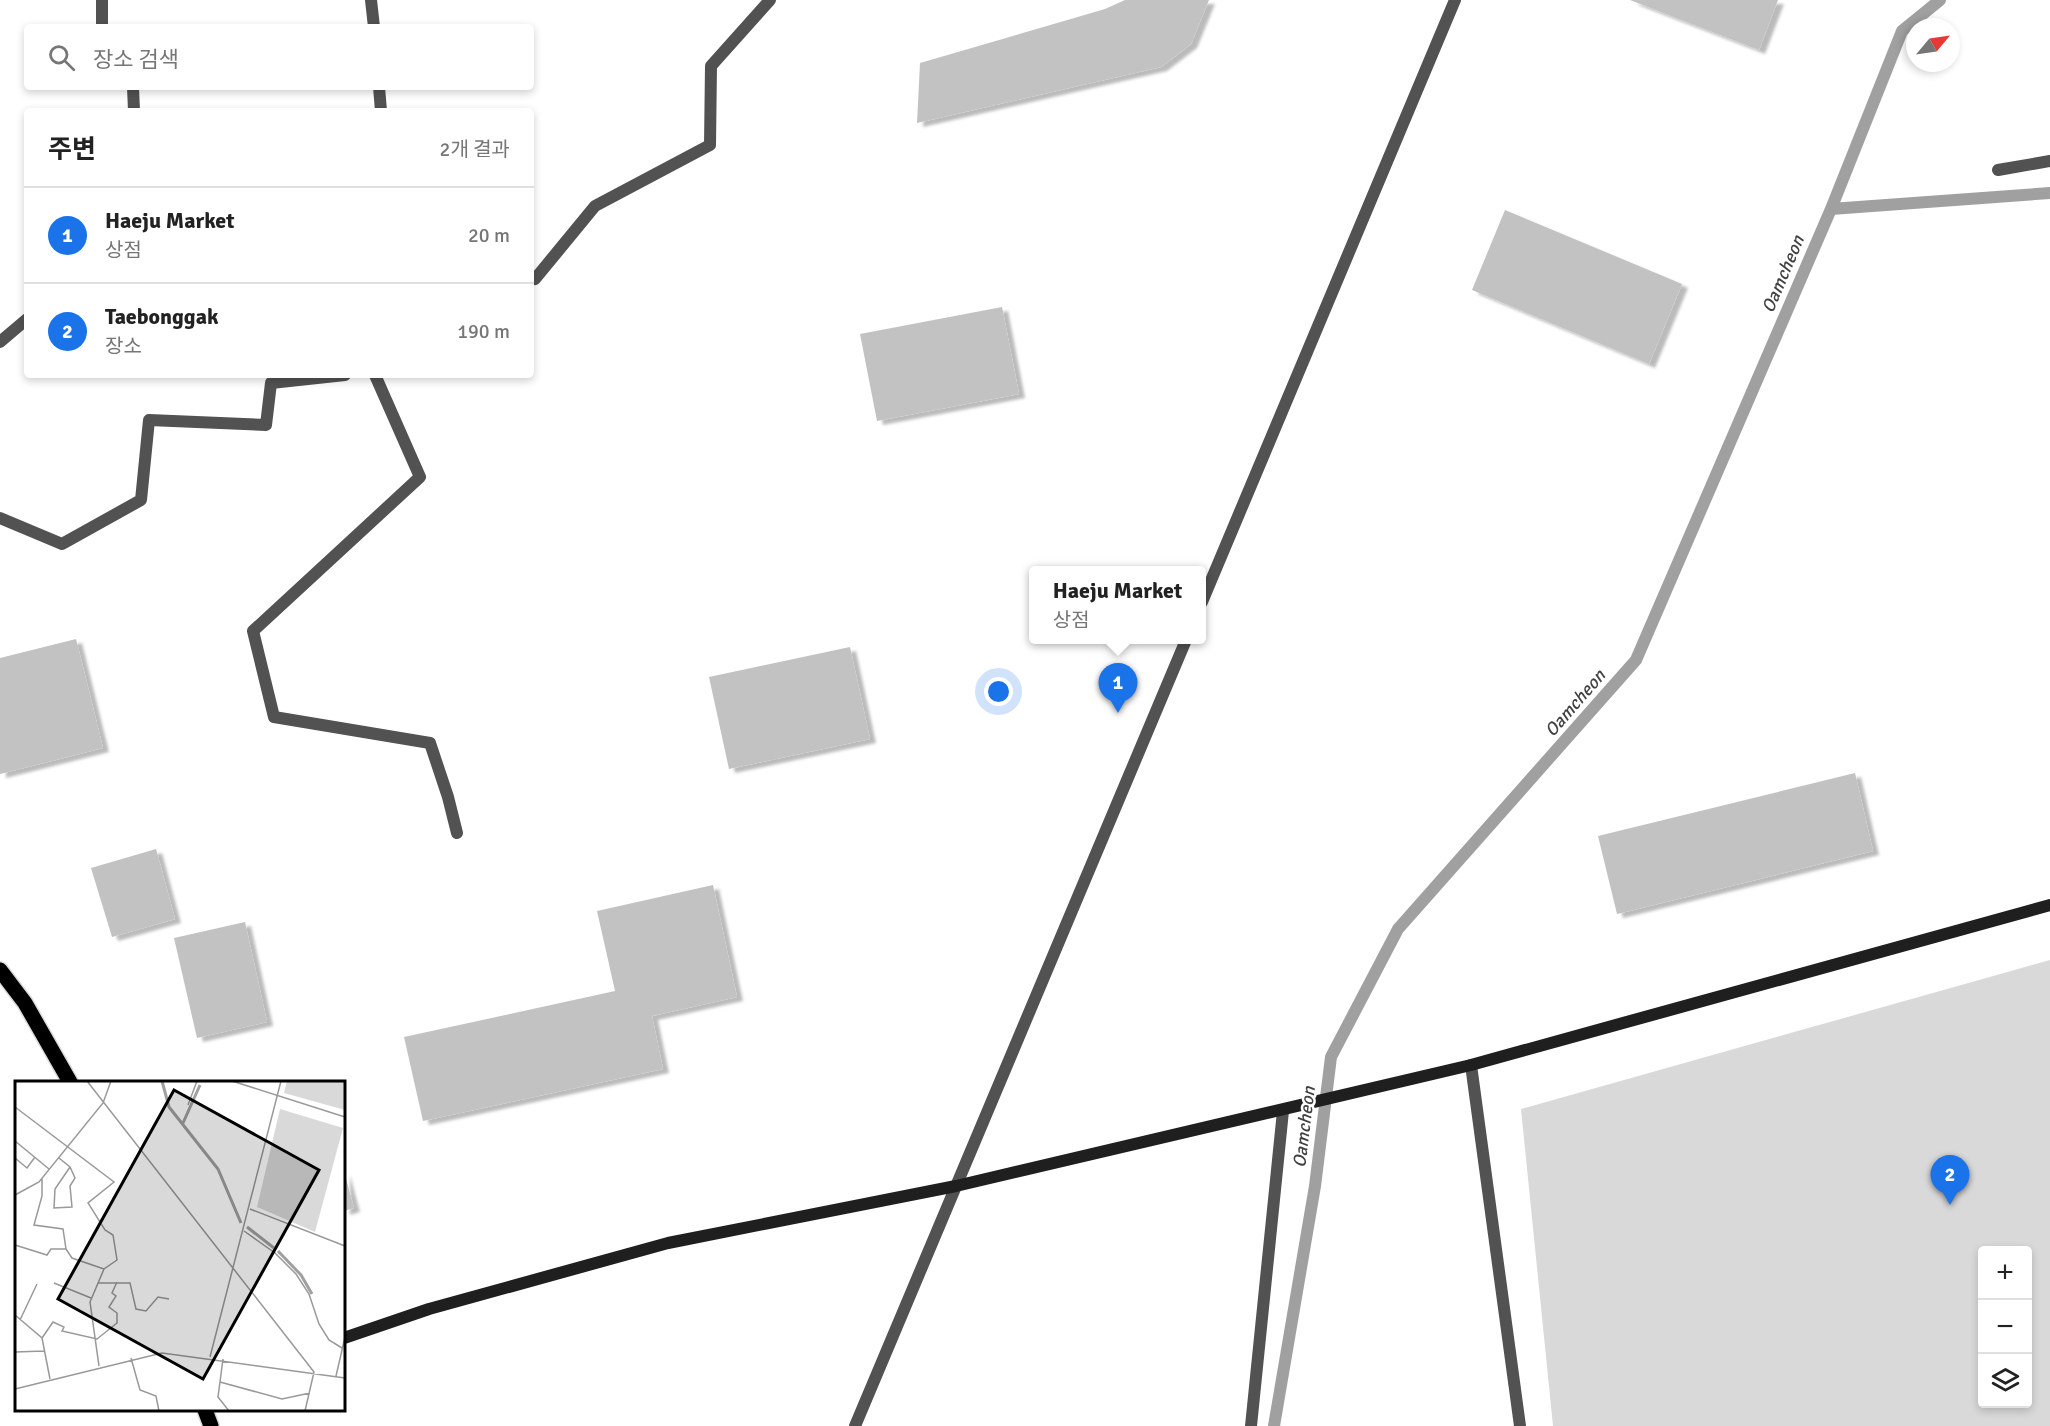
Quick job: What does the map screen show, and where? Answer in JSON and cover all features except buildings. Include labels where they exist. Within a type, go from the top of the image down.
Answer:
[{"type":"main road","points":[[345,1338],[429,1309],[668,1243],[956,1186],[1471,1065],[2050,905]]},
{"type":"main road","points":[[0,970],[25,1003],[69,1081]]},
{"type":"main road","points":[[205,1411],[212,1426]]},
{"type":"street","points":[[102,0],[102,24]]},
{"type":"street","points":[[371,0],[374,24]]},
{"type":"street","points":[[534,278],[595,206],[710,145],[711,66],[770,0]]},
{"type":"street","points":[[1206,592],[1455,0]]},
{"type":"street","points":[[133,90],[134,108]]},
{"type":"street","points":[[379,90],[381,108]]},
{"type":"street","points":[[1998,170],[2050,161]]},
{"type":"street","points":[[0,342],[24,322]]},
{"type":"street","points":[[0,518],[62,544],[141,500],[149,420],[266,425],[270,383],[317,378]]},
{"type":"street","points":[[376,378],[420,477],[253,631],[274,717],[430,743],[458,833]]},
{"type":"street","points":[[855,1426],[1184,644]]},
{"type":"street","points":[[1471,1065],[1520,1426]]},
{"type":"street","points":[[1251,1426],[1282,1111]]},
{"type":"shaded area","points":[[2050,960],[2050,1426],[1553,1426],[1521,1109]]},
{"type":"waterway","name":"Oamcheon","points":[[1274,1426],[1315,1186],[1331,1057],[1398,929],[1636,660],[1831,209],[1902,31],[1940,0]]},
{"type":"waterway","points":[[1831,209],[2050,193]]},
{"type":"place","name":"Haeju Market","points":[[1118,713]]},
{"type":"place","name":"Taebonggak","points":[[1950,1205]]}]
